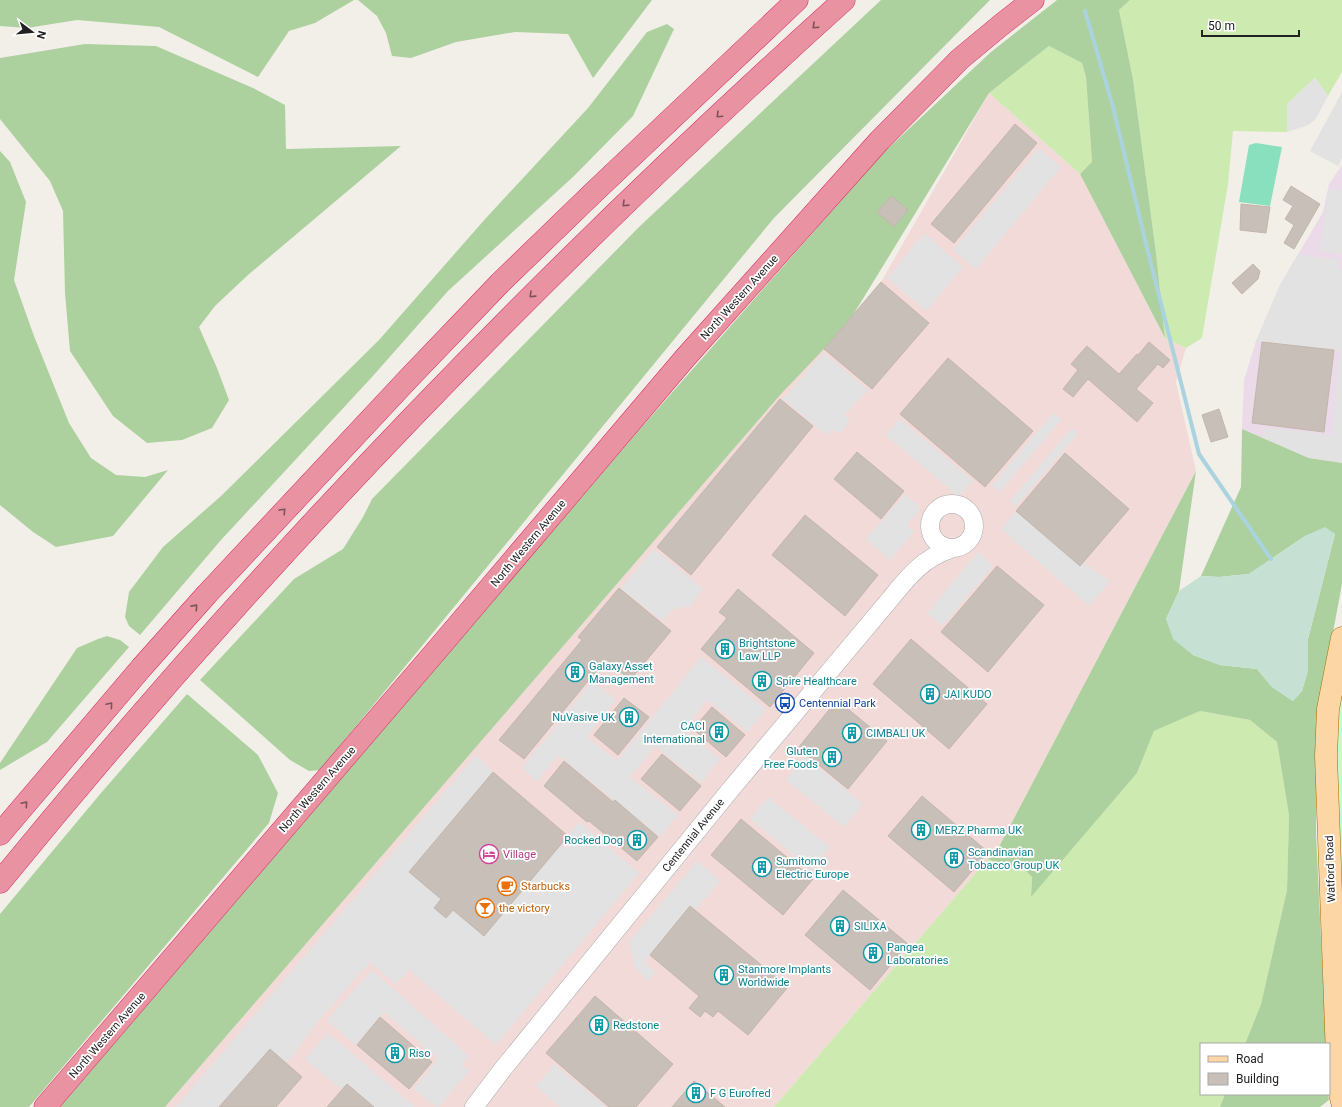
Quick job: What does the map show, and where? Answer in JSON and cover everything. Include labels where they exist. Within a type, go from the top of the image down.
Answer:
[{"type":"highway","points":[[0,834],[202,599],[408,378],[500,283],[588,197],[797,0]]},
{"type":"highway","points":[[0,882],[163,689],[363,470],[518,310],[588,241],[722,112],[844,0]]},
{"type":"highway","name":"North Western Avenue","points":[[45,1107],[680,364],[748,287],[880,140],[960,59],[1033,0]]},
{"type":"main road","name":"Watford Road","points":[[1342,638],[1328,709],[1326,756],[1337,1056],[1339,1089],[1342,1102]]},
{"type":"street","points":[[950,504],[957,504],[969,511],[973,518],[974,525],[974,532],[970,539],[958,548],[938,553],[917,568],[926,543],[933,513],[942,506],[950,504]]},
{"type":"street","points":[[929,525],[930,532],[938,544],[951,549]]},
{"type":"street","name":"Centennial Avenue","points":[[474,1107],[502,1070],[731,789],[917,568]]},
{"type":"shaded area","points":[[1315,78],[1328,96],[1315,120],[1308,125],[1287,132],[1287,104]]},
{"type":"shaded area","points":[[1342,92],[1342,158],[1338,166],[1310,151]]},
{"type":"shaded area","name":"Centennial Park","points":[[989,93],[1080,174],[1165,338],[1186,348],[1176,382],[1196,471],[1000,845],[774,1107],[165,1107],[781,394],[824,349],[881,282]]},
{"type":"shaded area","points":[[1039,148],[1061,167],[976,269],[953,250]]},
{"type":"shaded area","points":[[1342,165],[1342,463],[1309,458],[1242,429],[1244,380],[1256,341],[1280,285],[1323,212],[1329,184]]},
{"type":"shaded area","points":[[1329,189],[1342,190],[1342,254],[1320,251]]},
{"type":"shaded area","points":[[924,233],[963,267],[926,311],[887,278]]},
{"type":"shaded area","points":[[1298,254],[1339,260],[1339,269],[1342,270],[1342,462],[1309,458],[1263,438],[1264,427],[1332,435],[1340,351],[1256,341],[1280,285]]},
{"type":"shaded area","points":[[824,353],[868,390],[844,415],[850,421],[839,434],[832,429],[826,435],[783,399]]},
{"type":"shaded area","points":[[1053,413],[1061,420],[1000,492],[992,485]]},
{"type":"shaded area","points":[[900,419],[973,481],[959,497],[886,435]]},
{"type":"shaded area","points":[[1072,428],[1078,434],[1016,506],[1010,501]]},
{"type":"shaded area","points":[[905,494],[921,509],[907,525],[914,532],[890,560],[866,539]]},
{"type":"shaded area","points":[[1016,511],[1080,566],[1083,562],[1110,581],[1089,606],[1001,529]]},
{"type":"shaded area","points":[[654,549],[703,589],[688,609],[684,606],[672,610],[662,621],[621,588]]},
{"type":"shaded area","points":[[978,552],[993,566],[942,626],[927,613]]},
{"type":"shaded area","points":[[701,657],[766,709],[748,732],[707,700],[684,730],[720,759],[701,783],[655,746],[630,777],[678,815],[660,837],[558,755],[537,781],[522,768],[592,681],[616,700],[587,737],[617,761]]},
{"type":"shaded area","points":[[476,755],[493,772],[409,872],[484,935],[579,822],[639,873],[496,1045],[409,970],[395,984],[370,962],[319,1020],[287,1063],[270,1049],[219,1107],[176,1107]]},
{"type":"shaded area","points":[[805,756],[863,804],[844,827],[786,780]]},
{"type":"shaded area","points":[[768,797],[830,847],[812,870],[750,819]]},
{"type":"shaded area","points":[[697,861],[720,881],[695,910],[690,906],[644,962],[655,972],[649,981],[635,968],[629,942]]},
{"type":"shaded area","points":[[372,970],[469,1056],[462,1065],[469,1071],[439,1107],[436,1107],[414,1089],[438,1059],[384,1012],[355,1045],[327,1020]]},
{"type":"shaded area","points":[[328,1033],[415,1107],[374,1107],[347,1084],[342,1090],[305,1059]]},
{"type":"shaded area","points":[[554,1064],[606,1107],[560,1107],[536,1086]]},
{"type":"green space","points":[[0,0],[354,0],[315,23],[289,31],[258,77],[159,27],[77,20],[27,28],[0,26]]},
{"type":"green space","points":[[358,0],[652,0],[593,78],[568,34],[515,32],[456,42],[411,58],[392,56],[386,33],[377,16]]},
{"type":"green space","points":[[881,0],[990,0],[774,218],[320,770],[309,771],[290,760],[200,680],[294,579],[343,549],[363,517],[372,499],[639,227]]},
{"type":"green space","points":[[1057,0],[1130,0],[1119,10],[1133,79],[1156,253],[1165,338],[1080,174],[1092,162],[1086,77],[1082,63],[1049,46],[989,93],[853,315],[824,349],[781,394],[165,1107],[60,1107],[640,429],[882,154],[991,52]]},
{"type":"green space","points":[[1130,0],[1342,0],[1342,72],[1328,96],[1315,78],[1288,103],[1287,132],[1233,131],[1228,184],[1202,338],[1186,348],[1165,338],[1156,253],[1133,79],[1119,10]]},
{"type":"green space","points":[[667,24],[674,29],[633,116],[574,176],[448,291],[372,377],[221,540],[140,635],[129,626],[125,617],[129,592],[163,547],[221,496],[379,340],[486,218],[588,108],[647,32]]},
{"type":"green space","points":[[85,44],[156,46],[253,88],[285,105],[286,149],[401,146],[248,275],[215,306],[199,327],[229,400],[212,428],[182,440],[147,443],[113,416],[70,351],[65,293],[63,211],[50,181],[0,119],[0,58]]},
{"type":"green space","points":[[1049,46],[1082,63],[1086,77],[1092,163],[1080,174],[989,93]]},
{"type":"green space","points":[[1256,143],[1282,147],[1270,206],[1239,202],[1249,145]]},
{"type":"green space","points":[[0,151],[10,162],[26,202],[14,280],[34,336],[69,423],[91,458],[116,475],[145,477],[168,470],[113,536],[56,547],[33,532],[0,505]]},
{"type":"green space","points":[[1242,429],[1309,458],[1342,463],[1342,584],[1317,718],[1316,833],[1326,1043],[1245,1043],[1261,1004],[1287,890],[1289,815],[1277,742],[1250,720],[1200,711],[1154,731],[1137,773],[1031,897],[1032,877],[1024,869],[1006,866],[988,859],[1000,845],[1196,471],[1179,591],[1166,619],[1193,655],[1220,665],[1257,669],[1272,687],[1293,701],[1302,691],[1308,670],[1308,639],[1335,534],[1325,528],[1305,536],[1249,574],[1219,577],[1201,576],[1241,487]]},
{"type":"green space","points":[[1325,527],[1335,534],[1308,639],[1308,670],[1302,691],[1293,701],[1272,687],[1257,669],[1220,665],[1193,655],[1173,639],[1166,619],[1179,591],[1201,576],[1219,577],[1249,574],[1305,536]]},
{"type":"green space","points":[[107,636],[120,640],[129,647],[47,742],[0,770],[0,763],[77,648]]},
{"type":"green space","points":[[1342,671],[1342,993],[1334,712]]},
{"type":"green space","points":[[187,694],[258,755],[278,793],[269,823],[29,1107],[0,1107],[0,914],[101,793]]},
{"type":"green space","points":[[1200,711],[1250,720],[1277,742],[1289,815],[1287,890],[1261,1004],[1245,1043],[1200,1043],[1200,1095],[1225,1095],[1220,1107],[774,1107],[988,859],[1006,866],[1024,869],[1032,877],[1031,896],[1137,773],[1154,731]]},
{"type":"green space","points":[[1225,1095],[1328,1095],[1329,1100],[1320,1107],[1220,1107]]},
{"type":"building","points":[[1015,124],[1037,143],[954,243],[931,224]]},
{"type":"building","points":[[1291,186],[1320,204],[1294,249],[1284,243],[1294,225],[1285,219],[1293,206],[1283,200]]},
{"type":"building","points":[[891,196],[908,210],[894,227],[877,212]]},
{"type":"building","points":[[1241,204],[1270,207],[1266,233],[1240,230]]},
{"type":"building","points":[[1253,264],[1260,271],[1258,279],[1242,294],[1232,283]]},
{"type":"building","points":[[881,282],[929,323],[872,389],[824,349]]},
{"type":"building","points":[[1149,342],[1170,360],[1163,368],[1158,364],[1136,389],[1153,403],[1137,422],[1088,379],[1073,397],[1063,389],[1078,370],[1071,364],[1087,346],[1119,374]]},
{"type":"building","points":[[1262,342],[1334,350],[1324,432],[1252,423]]},
{"type":"building","points":[[948,358],[1033,431],[985,487],[900,414]]},
{"type":"building","points":[[780,399],[813,426],[691,575],[657,547]]},
{"type":"building","points":[[1219,409],[1228,437],[1211,442],[1202,415]]},
{"type":"building","points":[[857,452],[904,491],[881,519],[834,479]]},
{"type":"building","points":[[1065,453],[1129,509],[1080,566],[1016,511]]},
{"type":"building","points":[[805,515],[878,575],[845,616],[772,555]]},
{"type":"building","points":[[997,566],[1044,605],[988,672],[941,632]]},
{"type":"building","points":[[619,588],[671,631],[630,680],[606,659],[524,759],[499,740],[582,640],[578,637]]},
{"type":"building","points":[[738,589],[814,653],[770,707],[701,649],[727,618],[719,612]]},
{"type":"building","name":"JAI KUDO","points":[[911,639],[987,704],[949,749],[873,684]]},
{"type":"building","points":[[624,698],[649,717],[618,755],[594,735]]},
{"type":"building","points":[[837,700],[887,741],[848,789],[798,748]]},
{"type":"building","name":"CACI International","points":[[712,707],[745,735],[726,757],[693,729]]},
{"type":"building","points":[[662,754],[701,786],[680,811],[641,779]]},
{"type":"building","points":[[564,761],[613,802],[615,800],[658,837],[637,861],[544,786]]},
{"type":"building","name":"Village","points":[[493,772],[568,836],[484,936],[453,910],[446,918],[434,908],[441,899],[409,872]]},
{"type":"building","points":[[922,796],[988,852],[954,892],[888,836]]},
{"type":"building","name":"Sumitomo Electric Europe","points":[[741,819],[813,879],[783,915],[711,855]]},
{"type":"building","points":[[843,890],[908,944],[870,990],[805,935]]},
{"type":"building","name":"Stanmore Implants Worldwide","points":[[690,906],[788,987],[748,1035],[718,1011],[713,1017],[705,1011],[700,1017],[689,1008],[699,996],[650,955]]},
{"type":"building","name":"Redstone","points":[[595,996],[673,1064],[636,1107],[609,1107],[546,1053]]},
{"type":"building","name":"Riso","points":[[380,1017],[432,1062],[409,1089],[357,1045]]},
{"type":"building","points":[[270,1049],[302,1077],[276,1107],[219,1107]]},
{"type":"building","name":"F G Eurofred","points":[[694,1081],[725,1107],[672,1107]]},
{"type":"building","points":[[347,1084],[374,1107],[327,1107]]},
{"type":"waterway","points":[[1085,11],[1113,107],[1199,454],[1271,559]]},
{"type":"place","name":"Brightstone Law LLP","points":[[725,649]]},
{"type":"place","name":"Galaxy Asset Management","points":[[575,672]]},
{"type":"place","name":"Spire Healthcare","points":[[762,681]]},
{"type":"place","name":"JAI KUDO","points":[[930,694]]},
{"type":"place","name":"Centennial Park","points":[[785,703]]},
{"type":"place","name":"NuVasive UK","points":[[629,717]]},
{"type":"place","name":"CACI International","points":[[719,732]]},
{"type":"place","name":"CIMBALI UK","points":[[852,733]]},
{"type":"place","name":"Gluten Free Foods","points":[[832,757]]},
{"type":"place","name":"MERZ Pharma UK","points":[[921,830]]},
{"type":"place","name":"Rocked Dog","points":[[637,840]]},
{"type":"place","name":"Village","points":[[489,854]]},
{"type":"place","name":"Scandinavian Tobacco Group UK","points":[[954,858]]},
{"type":"place","name":"Sumitomo Electric Europe","points":[[762,867]]},
{"type":"place","name":"Starbucks","points":[[507,886]]},
{"type":"place","name":"the victory","points":[[485,908]]},
{"type":"place","name":"SILIXA","points":[[840,926]]},
{"type":"place","name":"Pangea Laboratories","points":[[873,953]]},
{"type":"place","name":"Stanmore Implants Worldwide","points":[[724,975]]},
{"type":"place","name":"Redstone","points":[[599,1025]]},
{"type":"place","name":"Riso","points":[[395,1053]]},
{"type":"place","name":"F G Eurofred","points":[[696,1093]]}]
